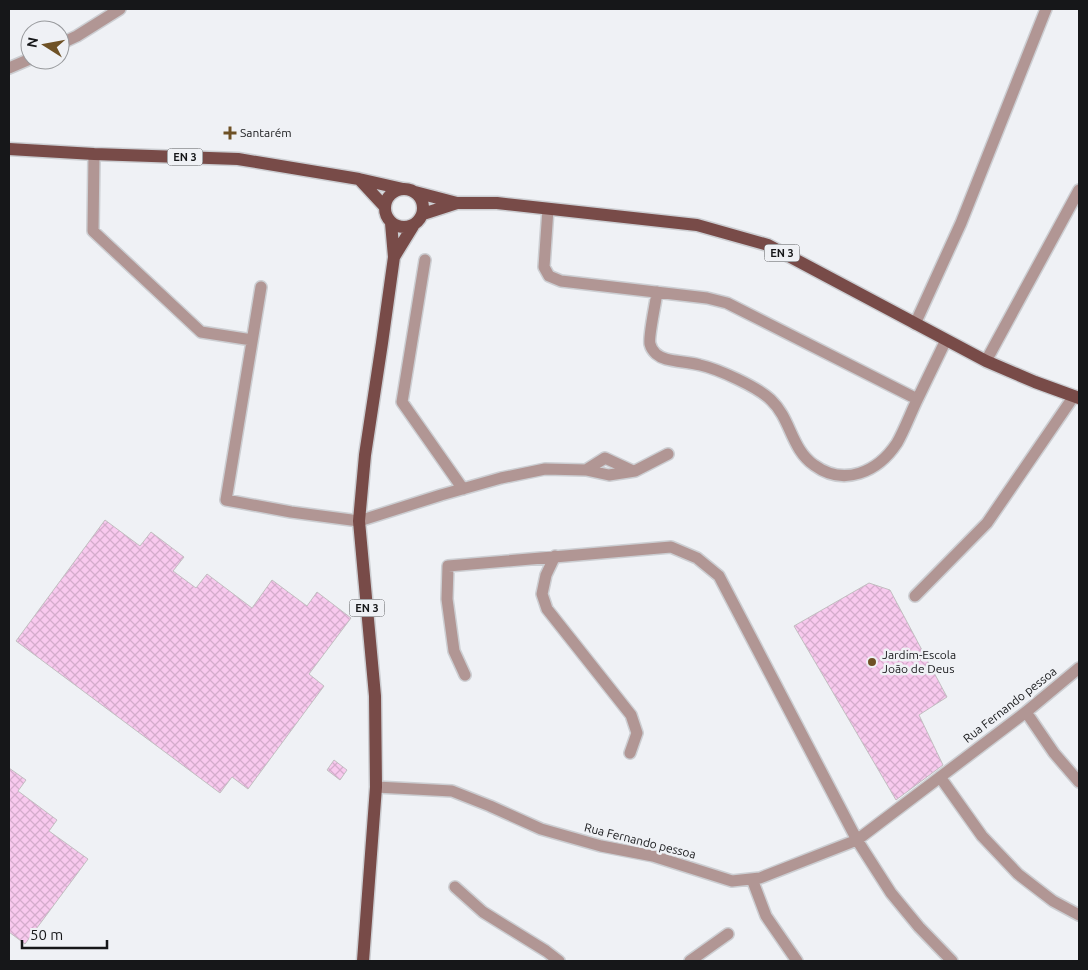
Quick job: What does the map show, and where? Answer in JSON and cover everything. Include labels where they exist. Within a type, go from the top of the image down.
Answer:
[{"type":"main road","name":"EN 3","points":[[9,149],[238,159],[359,179],[457,203],[497,204],[697,225],[768,245],[986,361],[1076,397]]},
{"type":"main road","name":"EN 3","points":[[359,179],[385,207],[391,223],[394,257],[365,455],[359,521],[375,696],[376,787],[363,961]]},
{"type":"main road","points":[[385,207],[392,192],[409,190],[420,196],[424,208],[422,214]]},
{"type":"main road","name":"EN 3","points":[[394,257],[412,226],[417,223],[422,214],[457,203]]},
{"type":"main road","points":[[391,223],[402,227],[412,226]]},
{"type":"street","points":[[70,39],[120,9]]},
{"type":"street","points":[[915,324],[961,223],[1046,9]]},
{"type":"street","points":[[94,154],[93,231],[201,332],[252,340]]},
{"type":"street","points":[[986,361],[1079,190]]},
{"type":"street","points":[[548,209],[544,267],[549,276],[561,280],[707,298],[727,303],[917,399]]},
{"type":"street","points":[[425,260],[402,402],[463,489]]},
{"type":"street","points":[[261,287],[226,500],[291,512],[359,521],[501,478],[544,469],[586,470],[609,475],[635,471],[668,454]]},
{"type":"street","points":[[657,292],[650,343],[654,352],[665,359],[699,364],[718,371],[751,387],[770,399],[785,418],[802,455],[814,465],[830,474],[850,476],[866,471],[882,461],[897,442],[946,340]]},
{"type":"street","points":[[915,596],[987,523],[1076,397]]},
{"type":"street","points":[[465,675],[454,652],[447,599],[448,566],[671,547],[697,558],[719,576],[856,840],[892,893],[919,928],[952,961]]},
{"type":"street","points":[[555,556],[546,575],[542,594],[547,609],[630,715],[637,733],[630,753]]},
{"type":"street","name":"Rua Fernando pessoa","points":[[376,787],[452,791],[541,829],[601,846],[653,856],[732,881],[760,878],[856,840],[1026,712],[1079,668]]},
{"type":"street","points":[[1026,712],[1054,753],[1079,782]]},
{"type":"street","points":[[940,776],[982,836],[1018,874],[1053,901],[1079,915]]},
{"type":"street","points":[[752,879],[766,916],[797,961]]},
{"type":"street","points":[[455,886],[483,912],[559,961]]},
{"type":"street","points":[[690,961],[728,934]]},
{"type":"building","points":[[105,520],[140,546],[151,532],[184,557],[173,571],[196,588],[207,574],[252,608],[272,580],[307,606],[317,592],[351,618],[309,674],[324,686],[248,789],[232,777],[220,793],[16,641]]},
{"type":"building","name":"Jardim-Escola João de Deus","points":[[869,583],[890,590],[947,697],[919,715],[943,765],[896,800],[794,626]]},
{"type":"building","points":[[334,760],[347,770],[340,780],[327,770]]},
{"type":"building","points":[[9,768],[26,780],[18,791],[57,820],[49,831],[88,859],[25,944],[9,932]]},
{"type":"place","name":"Santarém","points":[[230,133]]},
{"type":"place","name":"Jardim-Escola João de Deus","points":[[872,662]]}]
